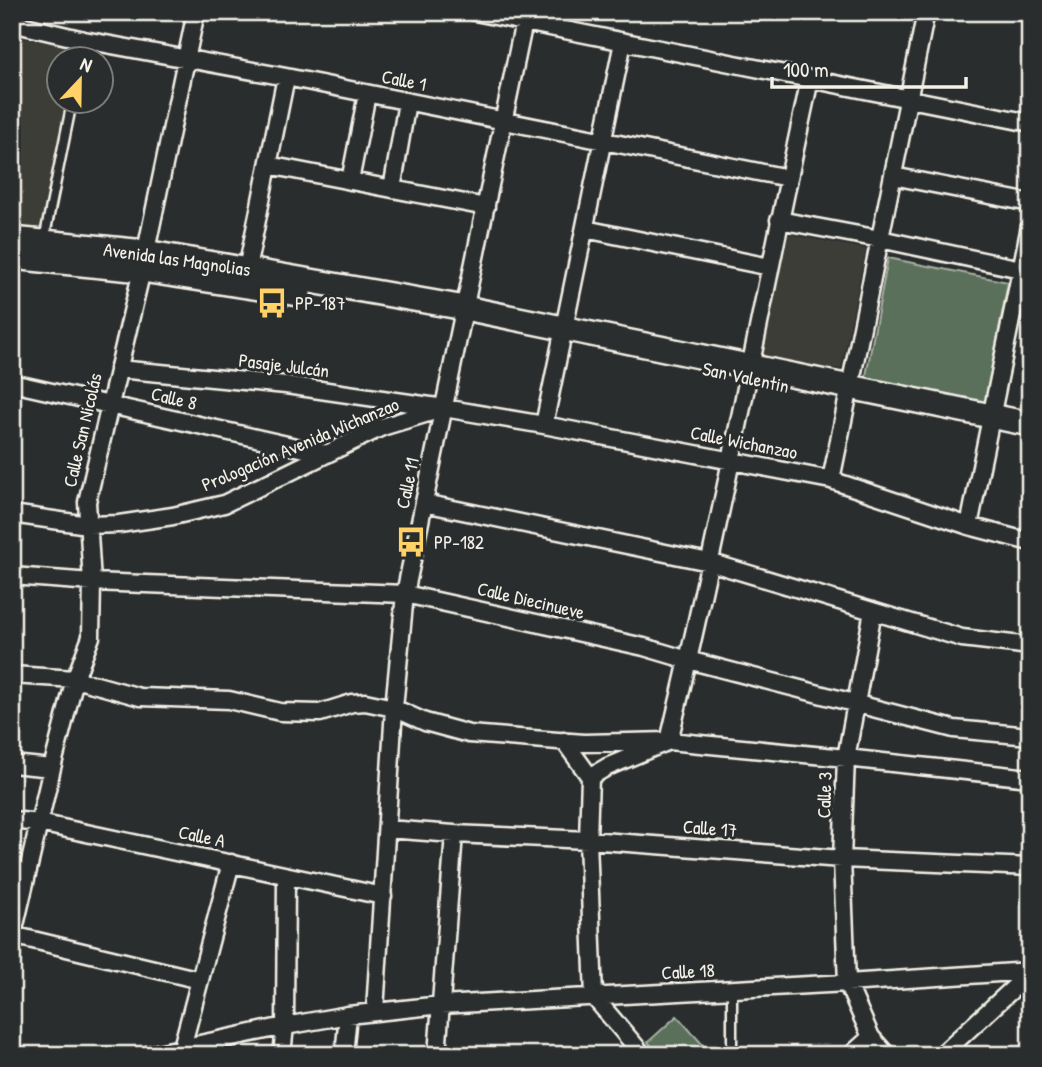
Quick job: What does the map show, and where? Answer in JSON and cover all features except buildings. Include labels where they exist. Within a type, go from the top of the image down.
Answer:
[{"type":"main road","name":"Avenida las Magnolias","points":[[12,239],[464,313]]},
{"type":"main road","name":"Avenida las Magnolias","points":[[12,257],[144,261],[247,269],[464,313]]},
{"type":"main road","name":"San Valentin","points":[[464,313],[990,422],[1030,436]]},
{"type":"main road","name":"San Valentin","points":[[990,422],[1030,424]]},
{"type":"street","name":"Calle San Nicolás","points":[[12,936],[75,679],[91,637],[92,582],[87,502],[144,261],[196,12]]},
{"type":"street","points":[[475,12],[525,17],[623,42],[1030,123]]},
{"type":"street","points":[[831,480],[926,12]]},
{"type":"street","name":"Calle 11","points":[[375,1011],[394,708],[405,594],[525,17]]},
{"type":"street","name":"Calle 1","points":[[12,23],[84,40],[286,77],[788,178]]},
{"type":"street","points":[[544,425],[623,42]]},
{"type":"street","points":[[247,269],[286,77]]},
{"type":"street","points":[[669,741],[731,460],[810,79]]},
{"type":"street","points":[[350,181],[367,94]]},
{"type":"street","points":[[392,189],[407,102]]},
{"type":"street","points":[[268,165],[486,207]]},
{"type":"street","points":[[893,176],[1030,203]]},
{"type":"street","points":[[779,220],[1025,270]]},
{"type":"street","points":[[969,526],[1025,270],[1030,226]]},
{"type":"street","points":[[585,229],[770,267]]},
{"type":"street","name":"Pasaje Julcán","points":[[118,369],[286,385],[444,408]]},
{"type":"street","name":"Calle 8","points":[[12,383],[327,454]]},
{"type":"street","name":"Calle Wichanzao","points":[[444,408],[831,480],[969,526],[1030,542]]},
{"type":"street","name":"Prologación Avenida Wichanzao","points":[[12,513],[88,525],[119,524],[173,516],[224,504],[382,428],[444,408]]},
{"type":"street","points":[[424,503],[709,562],[962,638],[1030,646]]},
{"type":"street","name":"Calle Diecinueve","points":[[12,576],[92,582],[405,594],[644,647],[954,729],[1030,736]]},
{"type":"street","name":"Calle 3","points":[[847,983],[842,859],[846,758],[873,611]]},
{"type":"street","points":[[12,675],[75,679],[140,697],[229,700],[280,712],[320,712],[365,702],[394,708],[425,722],[469,734],[584,743],[669,741],[1030,778]]},
{"type":"street","points":[[564,741],[590,777],[587,840],[594,997],[643,1055]]},
{"type":"street","points":[[590,777],[607,766],[669,741]]},
{"type":"street","points":[[12,764],[52,768]]},
{"type":"street","name":"Calle A","points":[[12,820],[39,823],[383,896]]},
{"type":"street","name":"Calle 17","points":[[387,829],[587,840],[842,859],[1030,867]]},
{"type":"street","points":[[437,1055],[454,834]]},
{"type":"street","points":[[181,1051],[231,863]]},
{"type":"street","points":[[282,1055],[285,1026],[286,876]]},
{"type":"street","points":[[12,936],[200,980]]},
{"type":"street","points":[[941,1055],[1030,972]]},
{"type":"street","name":"Calle 18","points":[[148,1055],[181,1051],[285,1026],[375,1011],[1030,972]]},
{"type":"street","points":[[847,983],[871,1037],[887,1055]]},
{"type":"street","points":[[344,1055],[348,1014]]},
{"type":"street","points":[[851,1055],[871,1037]]},
{"type":"lane","points":[[83,46],[84,40]]},
{"type":"lane","points":[[44,243],[69,116]]},
{"type":"lane","points":[[732,989],[733,1055]]},
{"type":"shaded area","points":[[12,36],[64,46],[46,46],[46,116],[62,116],[40,234],[12,231]]},
{"type":"shaded area","points":[[787,234],[866,249],[841,369],[763,359]]},
{"type":"green space","points":[[888,258],[1008,282],[985,404],[865,381]]},
{"type":"green space","points":[[677,1016],[712,1055],[659,1055],[648,1042]]},
{"type":"place","name":"PP-187","points":[[272,303]]},
{"type":"place","name":"PP-182","points":[[411,542]]}]
